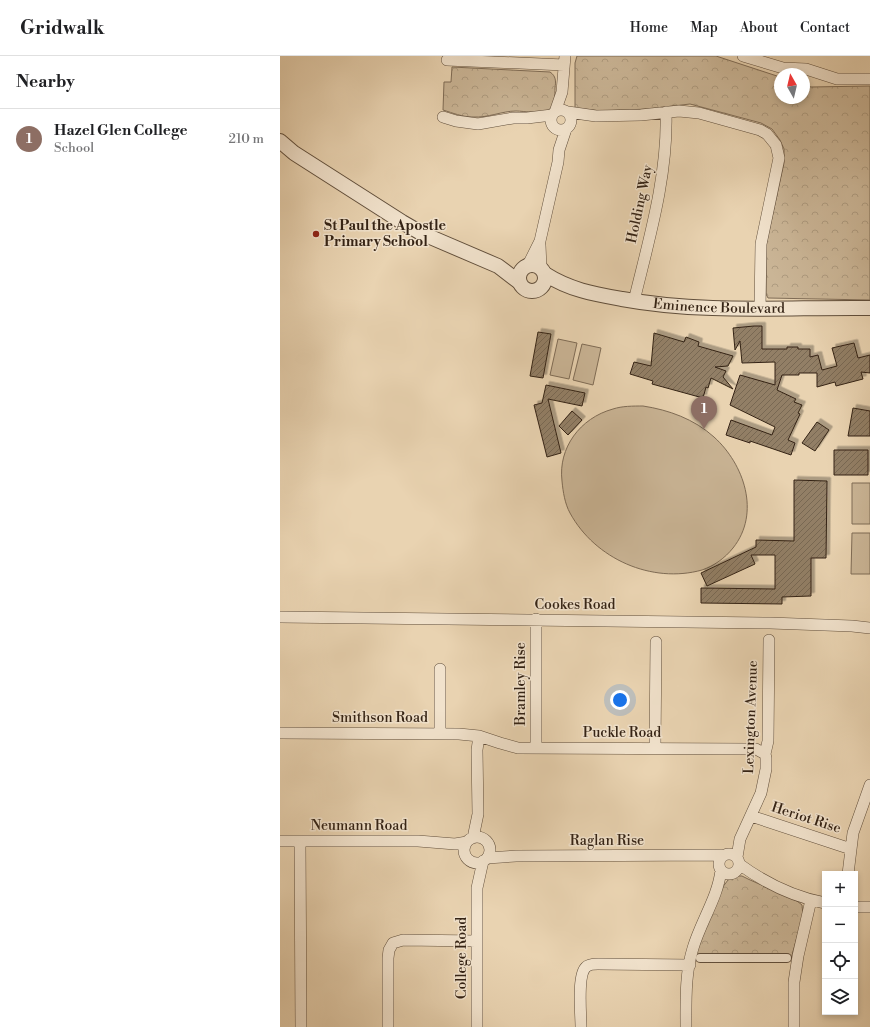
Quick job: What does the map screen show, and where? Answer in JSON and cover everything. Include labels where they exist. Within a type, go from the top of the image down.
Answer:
[{"type":"street","points":[[743,56],[783,68],[806,69],[837,78],[870,79]]},
{"type":"street","points":[[451,59],[565,60],[558,162],[534,269]]},
{"type":"street","points":[[443,117],[456,122],[478,124],[513,118],[561,120],[596,116],[641,115],[689,111],[760,130],[767,134],[776,145],[779,154],[779,163],[761,244],[760,309]]},
{"type":"street","name":"Holding Way","points":[[634,301],[656,209],[663,170],[667,133],[666,112]]},
{"type":"street","name":"Eminence Boulevard","points":[[280,141],[294,153],[402,222],[421,233],[498,266],[519,282]]},
{"type":"street","name":"Eminence Boulevard","points":[[498,266],[534,269],[570,288]]},
{"type":"street","points":[[534,269],[545,282],[541,288],[533,292],[526,290],[521,285],[519,282],[519,274],[534,269]]},
{"type":"street","name":"Eminence Boulevard","points":[[541,288],[570,288],[634,301],[689,307],[760,309],[870,308]]},
{"type":"street","name":"Cookes Road","points":[[280,617],[770,623],[870,628]]},
{"type":"street","name":"Bramley Rise","points":[[536,619],[536,748]]},
{"type":"street","name":"Lexington Avenue","points":[[686,1027],[687,988],[693,947],[719,883],[761,793],[765,779],[767,763],[765,754],[768,741],[769,640]]},
{"type":"street","points":[[655,748],[656,642]]},
{"type":"street","points":[[440,669],[440,733]]},
{"type":"street","name":"Smithson Road","points":[[280,733],[440,733],[479,736]]},
{"type":"street","name":"Puckle Road","points":[[479,736],[518,748],[756,749],[765,754]]},
{"type":"street","name":"College Road","points":[[477,1027],[477,888],[469,848],[478,814],[479,736]]},
{"type":"street","points":[[848,871],[855,825],[870,785]]},
{"type":"street","name":"College Road","points":[[478,814],[488,843]]},
{"type":"street","name":"Heriot Rise","points":[[751,816],[851,849]]},
{"type":"street","points":[[480,838],[488,843],[490,850],[485,860],[476,862],[469,848],[480,838]]},
{"type":"street","name":"Neumann Road","points":[[280,841],[418,841],[469,848]]},
{"type":"street","points":[[300,841],[301,1027]]},
{"type":"street","name":"Raglan Rise","points":[[488,843],[516,856]]},
{"type":"street","name":"Raglan Rise","points":[[485,860],[516,856],[698,856],[729,864],[790,892],[822,902]]},
{"type":"street","name":"College Road","points":[[477,888],[485,860]]},
{"type":"street","points":[[794,1027],[794,982],[798,956],[811,900]]},
{"type":"street","points":[[858,907],[870,907]]},
{"type":"street","points":[[388,1027],[388,958],[389,950],[393,943],[403,940],[478,941]]},
{"type":"street","points":[[700,958],[786,958]]},
{"type":"street","points":[[581,1027],[581,981],[583,971],[586,967],[593,964],[690,965]]},
{"type":"green space","points":[[577,56],[716,56],[774,75],[774,104],[810,104],[810,87],[870,86],[870,300],[768,298],[766,294],[766,245],[784,163],[784,149],[780,140],[772,129],[761,123],[690,104],[648,109],[601,111],[575,108],[575,63]]},
{"type":"green space","points":[[452,67],[550,72],[555,81],[555,96],[553,104],[550,109],[543,112],[511,111],[479,117],[458,115],[443,110],[444,82],[451,82]]},
{"type":"green space","points":[[558,339],[577,343],[569,379],[550,375]]},
{"type":"green space","points":[[582,344],[601,348],[593,385],[573,380]]},
{"type":"green space","points":[[643,406],[681,416],[698,425],[714,437],[725,448],[741,475],[747,505],[746,520],[741,534],[733,548],[726,555],[715,564],[702,570],[683,573],[664,573],[645,570],[627,564],[610,555],[594,543],[581,529],[570,513],[564,498],[562,469],[564,457],[568,446],[581,427],[601,413],[620,407]]},
{"type":"green space","points":[[852,483],[870,483],[870,524],[852,524]]},
{"type":"green space","points":[[852,533],[870,533],[870,574],[851,574]]},
{"type":"green space","points":[[735,876],[742,876],[797,901],[802,905],[803,915],[791,959],[695,960],[698,947],[722,888],[728,880]]},
{"type":"building","points":[[762,326],[762,349],[787,349],[787,347],[798,347],[798,349],[810,349],[810,357],[818,355],[822,370],[837,366],[832,348],[854,343],[858,358],[870,355],[870,373],[861,372],[863,379],[836,386],[835,382],[817,387],[817,373],[782,375],[777,390],[796,399],[794,402],[802,405],[798,413],[800,414],[788,440],[795,443],[791,455],[750,441],[750,443],[726,435],[731,420],[772,435],[775,427],[730,405],[740,375],[775,385],[775,362],[742,363],[740,341],[735,350],[733,328]]},
{"type":"building","points":[[538,332],[551,334],[543,378],[530,376]]},
{"type":"building","points":[[654,333],[684,342],[686,337],[699,342],[698,346],[733,356],[728,366],[715,367],[726,371],[723,377],[733,389],[711,378],[708,388],[706,387],[703,398],[652,384],[653,381],[630,374],[634,362],[651,366]]},
{"type":"building","points":[[546,385],[585,393],[582,406],[548,399],[561,453],[547,457],[534,405],[542,403]]},
{"type":"building","points":[[853,408],[870,411],[870,436],[848,436]]},
{"type":"building","points":[[572,411],[582,420],[568,435],[559,426]]},
{"type":"building","points":[[817,422],[829,430],[815,451],[802,443]]},
{"type":"building","points":[[834,450],[868,450],[868,475],[834,475]]},
{"type":"building","points":[[794,480],[827,481],[826,558],[811,558],[811,596],[782,597],[782,604],[701,603],[701,588],[775,589],[775,555],[751,555],[755,564],[707,586],[701,573],[756,547],[756,540],[794,541]]},
{"type":"place","name":"St Paul the Apostle Primary School","points":[[316,234]]},
{"type":"place","name":"Hazel Glen College","points":[[704,429]]}]
